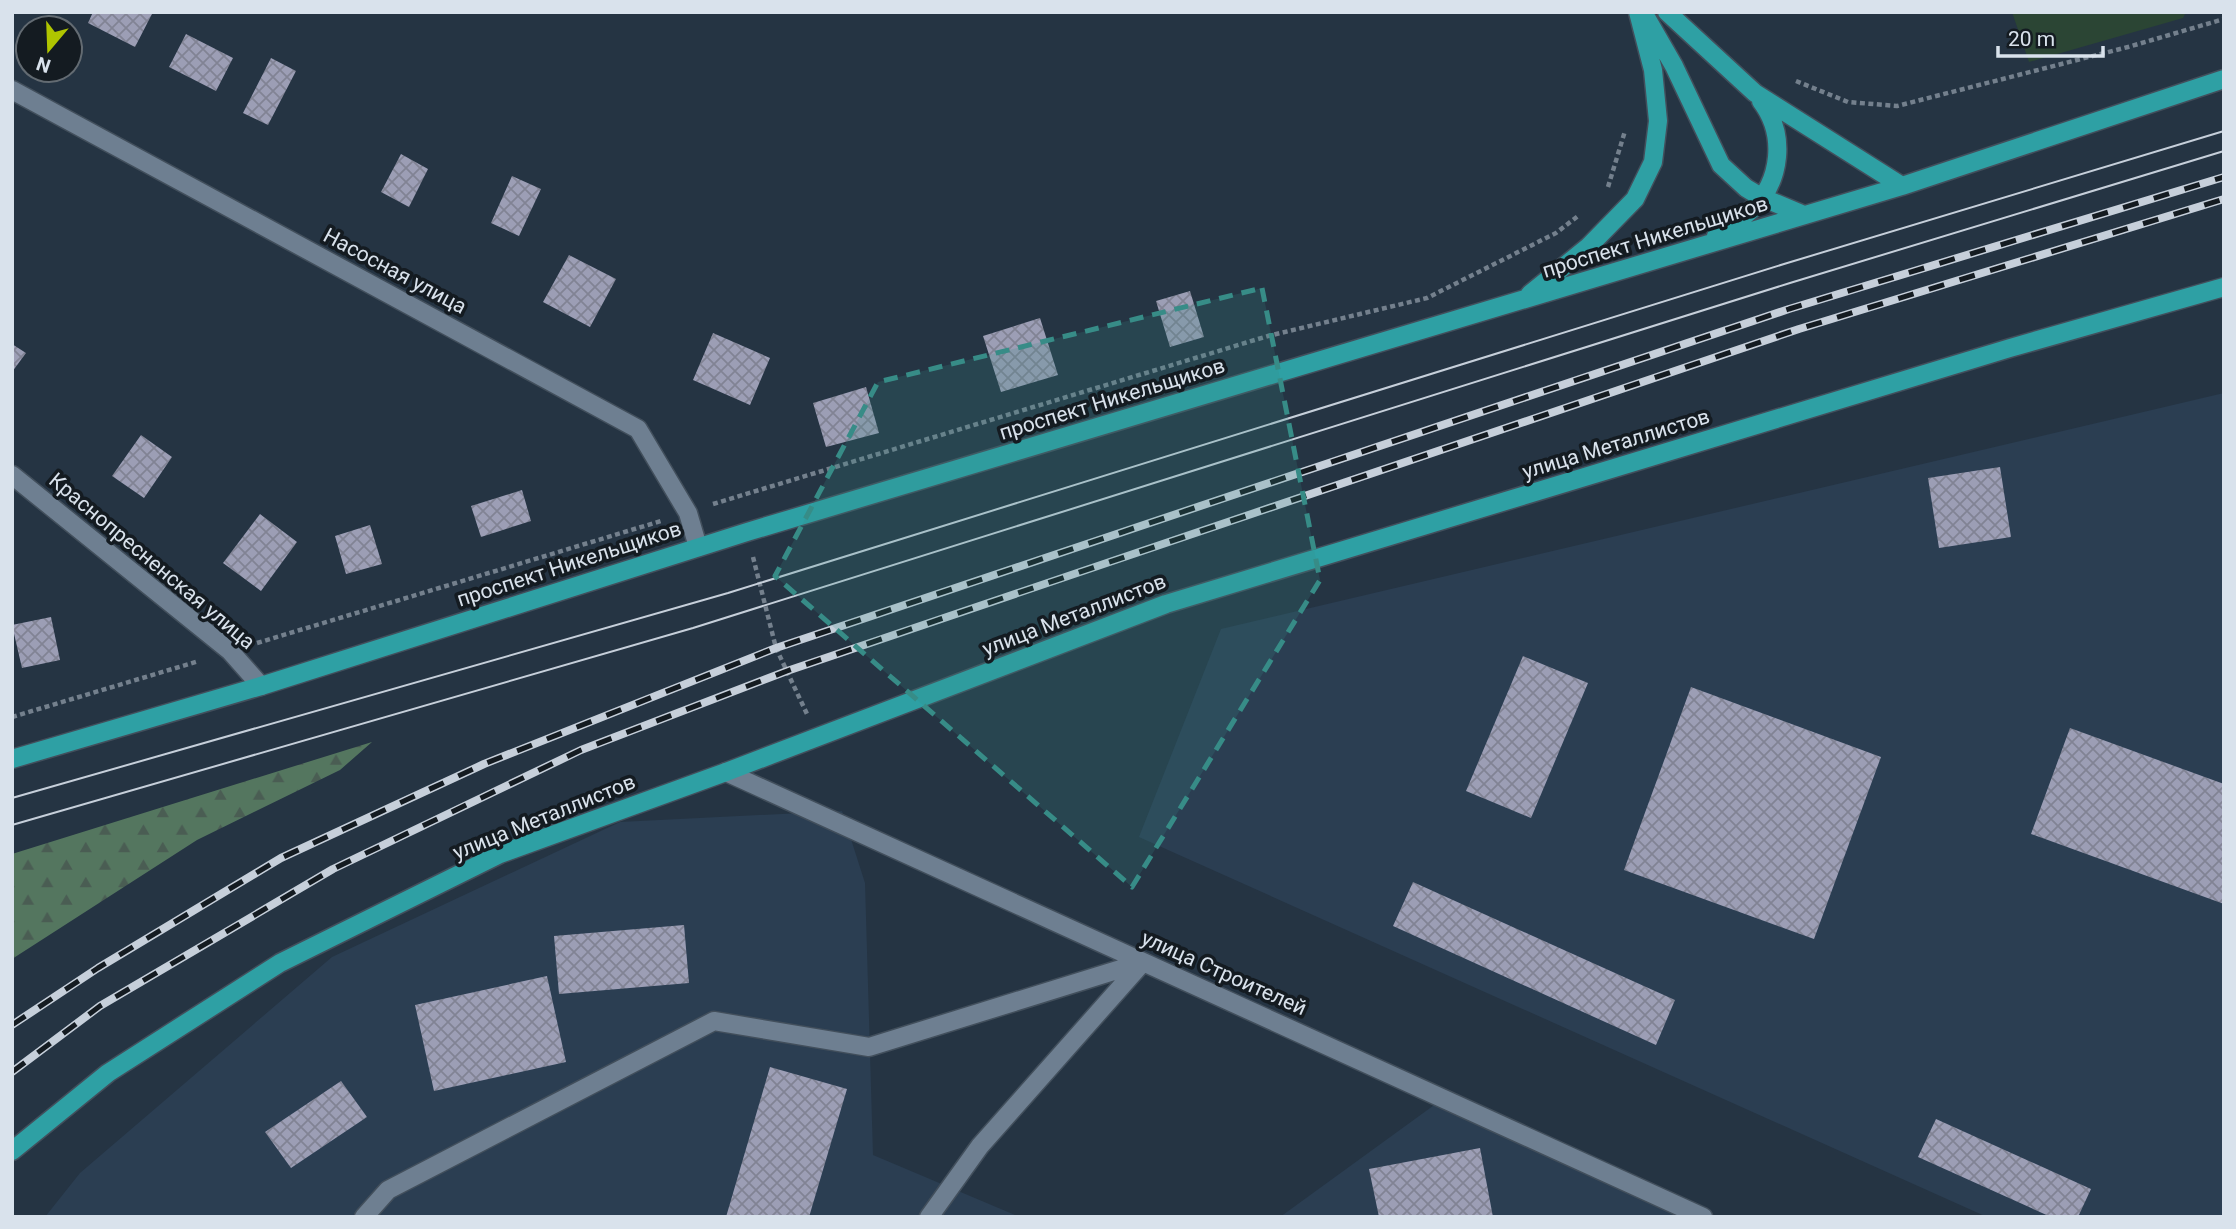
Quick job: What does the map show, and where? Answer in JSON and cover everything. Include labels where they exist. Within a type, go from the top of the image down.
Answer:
[{"type":"main road","points":[[1640,12],[1674,66],[1693,111],[1721,165],[1732,177],[1761,197],[1804,215]]},
{"type":"main road","points":[[1522,300],[1588,247],[1635,199],[1653,162],[1658,121],[1653,71],[1640,12]]},
{"type":"main road","points":[[1667,12],[1755,93],[1902,186]]},
{"type":"main road","name":"проспект Никельщиков","points":[[12,759],[261,686],[747,532],[1902,186],[2224,79]]},
{"type":"main road","points":[[1702,246],[1753,208],[1776,167],[1778,133],[1772,116],[1755,93]]},
{"type":"main road","name":"улица Металлистов","points":[[12,1151],[108,1073],[280,963],[500,854],[726,772],[1166,604],[1984,356],[2224,287]]},
{"type":"street","name":"Насосная улица","points":[[12,90],[638,429],[688,513],[698,547]]},
{"type":"street","name":"Краснопресненская улица","points":[[12,475],[230,651],[261,686]]},
{"type":"street","name":"улица Строителей","points":[[726,772],[1703,1217]]},
{"type":"street","points":[[364,1217],[388,1190],[714,1021],[869,1047],[1143,962]]},
{"type":"street","points":[[929,1217],[980,1146],[1143,962]]},
{"type":"path","points":[[1796,81],[1847,102],[1897,106],[2128,47],[2224,19]]},
{"type":"path","points":[[1605,195],[1625,131]]},
{"type":"path","points":[[12,717],[1268,336],[1427,298],[1556,233],[1585,211]]},
{"type":"path","points":[[735,496],[747,532],[776,648],[818,737]]},
{"type":"highlighted area","points":[[1262,288],[1320,580],[1132,887],[775,576],[878,382]]},
{"type":"shaded area","points":[[2224,393],[2224,1217],[1987,1217],[1139,837],[1221,629]]},
{"type":"shaded area","points":[[842,811],[865,883],[873,1155],[1020,1217],[45,1217],[80,1173],[332,957],[620,822]]},
{"type":"shaded area","points":[[1437,1103],[1681,1217],[1280,1217]]},
{"type":"green space","points":[[2012,12],[2186,12],[2183,18],[2029,62]]},
{"type":"green space","points":[[372,742],[340,770],[197,840],[12,959],[12,854]]},
{"type":"building","points":[[93,12],[152,14],[135,47],[88,23]]},
{"type":"building","points":[[186,34],[233,58],[216,91],[169,67]]},
{"type":"building","points":[[271,58],[296,71],[268,125],[243,113]]},
{"type":"building","points":[[401,154],[428,169],[409,207],[381,192]]},
{"type":"building","points":[[512,176],[541,189],[519,236],[491,223]]},
{"type":"building","points":[[569,255],[616,279],[590,327],[543,302]]},
{"type":"building","points":[[1190,291],[1204,337],[1170,347],[1156,301]]},
{"type":"building","points":[[1040,318],[1058,375],[1001,392],[983,336]]},
{"type":"building","points":[[713,333],[770,358],[750,405],[693,380]]},
{"type":"building","points":[[12,344],[26,353],[12,372]]},
{"type":"building","points":[[866,387],[879,433],[826,447],[813,403]]},
{"type":"building","points":[[141,435],[172,457],[144,498],[112,476]]},
{"type":"building","points":[[2000,467],[2011,537],[1939,548],[1928,478]]},
{"type":"building","points":[[522,490],[531,521],[481,537],[471,506]]},
{"type":"building","points":[[260,514],[297,542],[261,591],[223,563]]},
{"type":"building","points":[[370,525],[382,564],[346,574],[335,536]]},
{"type":"building","points":[[51,617],[60,660],[22,668],[12,625]]},
{"type":"building","points":[[1523,656],[1588,683],[1531,818],[1466,791]]},
{"type":"building","points":[[1691,687],[1881,757],[1814,939],[1624,870]]},
{"type":"building","points":[[2070,728],[2224,784],[2224,904],[2031,834]]},
{"type":"building","points":[[1413,882],[1675,1000],[1656,1045],[1393,926]]},
{"type":"building","points":[[684,925],[689,983],[559,994],[554,936]]},
{"type":"building","points":[[547,976],[566,1062],[434,1091],[415,1005]]},
{"type":"building","points":[[770,1067],[847,1089],[809,1217],[726,1217]]},
{"type":"building","points":[[341,1081],[367,1117],[291,1168],[265,1132]]},
{"type":"building","points":[[1936,1119],[2091,1189],[2078,1217],[2051,1217],[1918,1157]]},
{"type":"building","points":[[1480,1148],[1493,1217],[1379,1217],[1369,1169]]},
{"type":"tram line","points":[[12,798],[728,593],[1784,264],[2224,131]]},
{"type":"tram line","points":[[12,825],[693,628],[1790,283],[2224,151]]},
{"type":"railway","points":[[12,1025],[98,968],[281,858],[484,764],[776,648],[1789,309],[2224,177]]},
{"type":"railway","points":[[12,1072],[100,1006],[333,869],[581,750],[787,671],[1799,329],[2224,199]]}]
